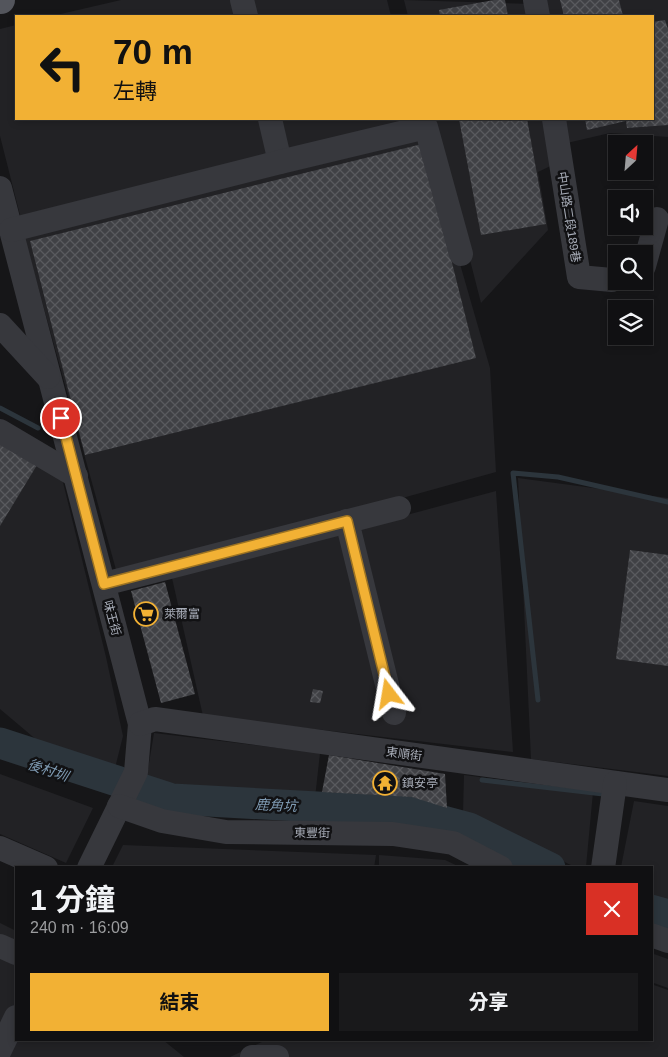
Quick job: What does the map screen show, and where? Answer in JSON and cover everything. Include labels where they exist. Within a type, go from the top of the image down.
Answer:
[{"type":"street","points":[[242,0],[246,15]]},
{"type":"street","points":[[535,0],[538,15]]},
{"type":"street","points":[[270,120],[280,162]]},
{"type":"street","name":"中山路二段189巷","points":[[554,120],[578,278],[608,280]]},
{"type":"street","points":[[11,230],[426,127],[461,254]]},
{"type":"street","name":"味王街","points":[[0,188],[140,724],[136,772],[90,866]]},
{"type":"street","points":[[650,245],[658,220]]},
{"type":"street","points":[[0,325],[51,380]]},
{"type":"street","points":[[0,431],[76,476]]},
{"type":"street","points":[[104,584],[399,508]]},
{"type":"street","points":[[347,521],[394,713]]},
{"type":"street","name":"東順街","points":[[140,724],[155,719],[668,790]]},
{"type":"street","points":[[603,866],[614,783]]},
{"type":"street","name":"東豐街","points":[[119,805],[162,821],[226,832],[393,834],[452,843],[497,866]]},
{"type":"street","points":[[0,848],[41,866]]},
{"type":"street","points":[[653,936],[668,941]]},
{"type":"street","points":[[0,946],[15,953]]},
{"type":"street","points":[[0,1050],[15,1019]]},
{"type":"street","points":[[252,1057],[277,1057]]},
{"type":"shaded area","points":[[121,0],[387,0],[391,15],[56,15]]},
{"type":"shaded area","points":[[404,0],[531,4],[533,15],[408,15]]},
{"type":"shaded area","points":[[544,0],[668,0],[668,137],[610,133],[567,143],[563,120],[654,120],[654,15],[547,15]]},
{"type":"shaded area","points":[[15,25],[15,120],[411,120],[21,219],[0,136],[0,29]]},
{"type":"shaded area","points":[[434,120],[553,120],[561,161],[538,172],[548,230],[481,303]]},
{"type":"shaded area","points":[[424,139],[490,368],[496,472],[118,577],[24,236]]},
{"type":"shaded area","points":[[0,422],[56,454],[106,657],[123,736],[114,772],[51,752],[0,709]]},
{"type":"shaded area","points":[[518,478],[668,498],[668,776],[531,759]]},
{"type":"shaded area","points":[[496,491],[513,752],[203,716],[172,578]]},
{"type":"shaded area","points":[[154,733],[320,753],[315,798],[146,781]]},
{"type":"shaded area","points":[[0,774],[93,808],[66,863],[0,834]]},
{"type":"shaded area","points":[[464,775],[593,792],[586,866],[573,866],[463,813]]},
{"type":"shaded area","points":[[634,801],[668,806],[668,900],[653,896],[653,866],[621,866]]},
{"type":"shaded area","points":[[123,845],[376,855],[374,866],[112,866]]},
{"type":"shaded area","points":[[379,855],[445,860],[458,866],[379,866]]},
{"type":"shaded area","points":[[0,923],[15,930],[15,1041],[164,1041],[184,1057],[0,1057]]},
{"type":"shaded area","points":[[653,954],[668,959],[668,988],[653,983]]},
{"type":"shaded area","points":[[653,985],[668,990],[668,1057],[230,1057],[264,1041],[653,1041]]},
{"type":"building","points":[[494,0],[505,0],[508,15],[440,15],[439,10]]},
{"type":"building","points":[[560,0],[619,0],[623,15],[564,15]]},
{"type":"building","points":[[665,20],[668,29],[668,125],[627,128],[626,121],[587,130],[585,120],[654,120],[654,22]]},
{"type":"building","points":[[459,120],[527,120],[546,224],[481,235]]},
{"type":"building","points":[[422,144],[476,358],[85,455],[30,241]]},
{"type":"building","points":[[0,442],[37,465],[0,526]]},
{"type":"building","points":[[630,550],[668,555],[668,666],[616,659]]},
{"type":"building","points":[[165,582],[195,694],[161,703],[131,591]]},
{"type":"building","points":[[313,689],[323,691],[320,703],[310,702]]},
{"type":"building","name":"鎮安亭","points":[[329,755],[445,774],[447,808],[412,797],[322,792]]},
{"type":"waterway","points":[[0,408],[38,428]]},
{"type":"waterway","points":[[538,700],[513,473],[558,477],[668,502]]},
{"type":"waterway","name":"鹿角坑","points":[[0,743],[172,799],[409,812],[469,828],[546,866]]},
{"type":"waterway","name":"後村圳","points":[[0,754],[97,786]]},
{"type":"waterway","points":[[482,780],[603,794]]},
{"type":"waterway","name":"鹿角坑","points":[[653,911],[668,915]]},
{"type":"place","name":"萊爾富","points":[[146,614]]},
{"type":"place","name":"鎮安亭","points":[[385,783]]},
{"type":"route","points":[[61,418],[104,584],[347,521],[389,694]]}]
